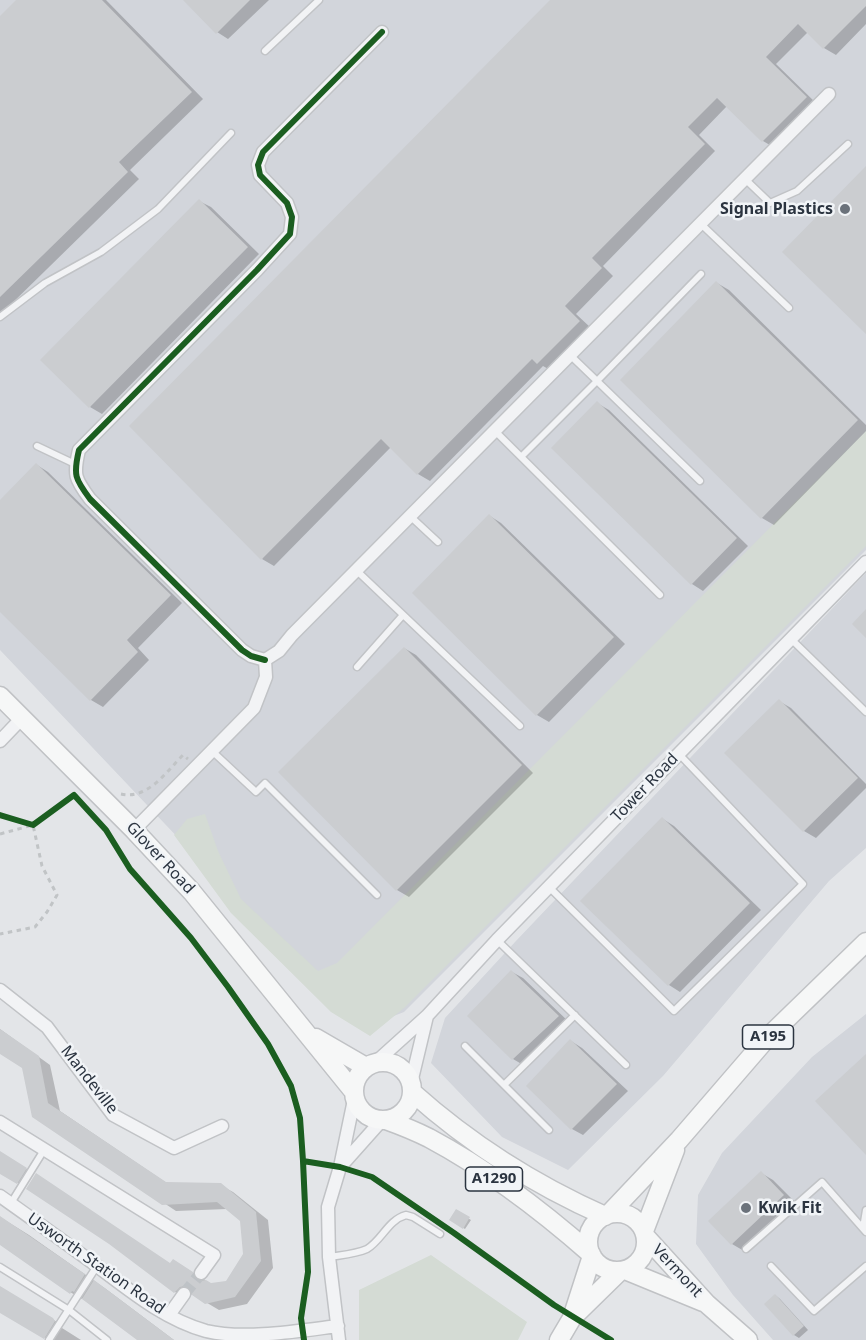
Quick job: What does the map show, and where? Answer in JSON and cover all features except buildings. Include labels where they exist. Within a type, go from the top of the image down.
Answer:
[{"type":"main road","name":"Glover Road","points":[[0,696],[135,830],[192,892],[354,1093]]},
{"type":"main road","name":"A195","points":[[573,1318],[591,1255],[589,1236],[597,1221],[607,1215],[679,1140],[767,1038],[866,942]]},
{"type":"main road","name":"Glover Road","points":[[306,1032],[371,1065]]},
{"type":"main road","name":"A1290","points":[[371,1065],[385,1062],[401,1068],[412,1088],[452,1125],[530,1179],[562,1197],[607,1215]]},
{"type":"main road","points":[[354,1093],[359,1073],[371,1065]]},
{"type":"main road","points":[[384,1120],[401,1114],[411,1100],[412,1088]]},
{"type":"main road","name":"A1290","points":[[354,1093],[360,1108],[366,1114],[427,1136],[459,1154],[541,1211],[591,1255]]},
{"type":"main road","name":"A195","points":[[559,1340],[573,1318],[622,1271],[639,1261],[646,1246],[645,1234],[679,1140]]},
{"type":"main road","points":[[607,1215],[626,1214],[633,1218],[645,1234]]},
{"type":"main road","name":"Vermont","points":[[645,1234],[707,1304],[748,1340]]},
{"type":"main road","points":[[591,1255],[604,1268],[622,1271]]},
{"type":"main road","name":"Vermont","points":[[622,1271],[707,1304]]},
{"type":"street","points":[[382,32],[263,152],[258,165],[260,175],[287,203],[292,217],[290,234],[79,450],[74,469],[80,485],[90,499],[242,650],[251,656],[265,660],[279,651],[356,570],[829,94]]},
{"type":"street","name":"Tower Road","points":[[371,1065],[427,1016],[548,887],[866,562]]},
{"type":"street","points":[[135,830],[254,708],[266,677],[265,660]]},
{"type":"street","points":[[0,741],[22,718]]},
{"type":"street","name":"Mandeville","points":[[0,990],[47,1027],[113,1115],[174,1148],[222,1126]]},
{"type":"street","name":"Tower Road","points":[[412,1088],[427,1016]]},
{"type":"street","points":[[339,1340],[329,1257],[328,1207],[340,1167],[354,1093]]},
{"type":"street","points":[[340,1167],[384,1120]]},
{"type":"street","points":[[0,1122],[214,1255],[201,1273]]},
{"type":"street","name":"Usworth Station Road","points":[[5,1200],[149,1304],[206,1331],[223,1337],[269,1337],[338,1326]]},
{"type":"street","points":[[169,1315],[184,1294]]},
{"type":"lane","points":[[265,51],[319,0]]},
{"type":"lane","points":[[0,317],[45,283],[101,252],[158,208],[231,133]]},
{"type":"lane","points":[[745,179],[770,203],[797,191],[848,144]]},
{"type":"lane","points":[[700,224],[789,308]]},
{"type":"lane","points":[[521,457],[701,274]]},
{"type":"lane","points":[[570,355],[700,481]]},
{"type":"lane","points":[[495,431],[660,595]]},
{"type":"lane","points":[[38,446],[75,464]]},
{"type":"lane","points":[[410,516],[438,542]]},
{"type":"lane","points":[[356,570],[520,726]]},
{"type":"lane","points":[[357,667],[403,615]]},
{"type":"lane","points":[[791,639],[866,712]]},
{"type":"lane","points":[[211,750],[256,792],[265,783],[377,895]]},
{"type":"lane","points":[[548,887],[674,1011],[803,884],[679,754]]},
{"type":"lane","points":[[497,940],[626,1065]]},
{"type":"lane","points":[[505,1084],[575,1015]]},
{"type":"lane","points":[[465,1046],[549,1130]]},
{"type":"lane","points":[[5,1200],[45,1150]]},
{"type":"lane","points":[[746,1249],[822,1182],[864,1230]]},
{"type":"lane","points":[[864,1230],[866,1210]]},
{"type":"lane","points":[[329,1257],[366,1249],[383,1234],[394,1220],[406,1215],[440,1234]]},
{"type":"lane","points":[[49,1340],[98,1266]]},
{"type":"lane","points":[[771,1266],[813,1311],[866,1266]]},
{"type":"lane","points":[[0,1267],[69,1310],[107,1340]]},
{"type":"path","points":[[117,792],[124,795],[136,795],[147,790],[183,755],[196,766]]},
{"type":"path","points":[[0,834],[33,825],[41,818]]},
{"type":"path","points":[[22,822],[33,825]]},
{"type":"path","points":[[0,934],[35,927],[57,895],[42,866],[33,825]]},
{"type":"shaded area","points":[[0,0],[866,0],[866,550],[404,1012],[368,1026],[275,940],[0,650]]},
{"type":"shaded area","points":[[866,431],[866,546],[404,1008],[370,1036],[331,1012],[231,913],[174,835],[187,819],[205,814],[218,851],[241,899],[318,971],[337,963]]},
{"type":"shaded area","points":[[866,573],[866,848],[829,881],[663,1076],[568,1170],[502,1137],[431,1063],[445,1018]]},
{"type":"shaded area","points":[[866,1014],[866,1340],[773,1340],[733,1295],[696,1244],[698,1195],[722,1153],[812,1057]]},
{"type":"shaded area","points":[[431,1255],[527,1322],[518,1340],[359,1340],[359,1290]]},
{"type":"tunnel","points":[[184,1294],[201,1273]]},
{"type":"cycle path","points":[[265,660],[251,656],[242,650],[90,499],[77,476],[77,458],[79,450],[290,234],[292,217],[287,203],[260,175],[258,165],[263,152],[382,32]]},
{"type":"cycle path","points":[[0,815],[33,825],[74,795],[106,830],[130,869],[191,938],[268,1044],[291,1086],[300,1118],[308,1272],[301,1318],[304,1340]]},
{"type":"cycle path","points":[[303,1161],[340,1167],[372,1177],[554,1305],[611,1340]]},
{"type":"place","name":"Signal Plastics","points":[[845,209]]},
{"type":"place","name":"Kwik Fit","points":[[746,1208]]}]
